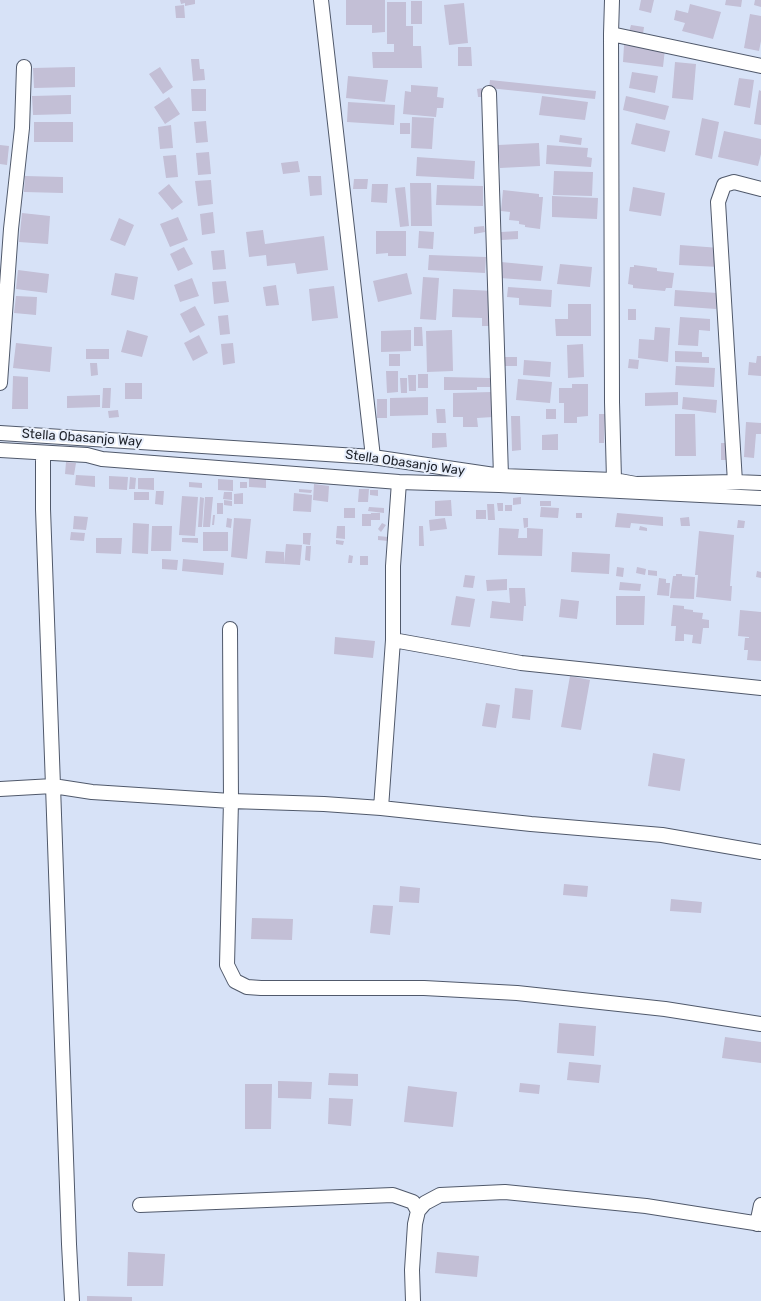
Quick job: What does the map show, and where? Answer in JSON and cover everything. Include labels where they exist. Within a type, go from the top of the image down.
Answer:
[{"type":"street","points":[[321,0],[373,457]]},
{"type":"street","points":[[612,0],[612,402],[614,480]]},
{"type":"street","points":[[611,34],[761,66]]},
{"type":"street","points":[[0,383],[11,229],[22,128],[24,67]]},
{"type":"street","points":[[489,93],[501,476]]},
{"type":"street","points":[[736,482],[718,202],[724,185],[734,182],[761,189]]},
{"type":"street","name":"Stella Obasanjo Way","points":[[0,433],[373,457],[501,476],[614,480],[636,484],[647,488],[658,484],[736,482],[761,483]]},
{"type":"street","points":[[0,450],[87,455],[102,459],[399,482],[647,488],[761,498]]},
{"type":"street","points":[[43,453],[43,509],[54,786],[68,1228],[72,1301]]},
{"type":"street","points":[[381,808],[393,640],[393,566],[399,482]]},
{"type":"street","points":[[230,630],[231,801],[227,965],[235,981],[247,987],[424,988],[517,993],[665,1009],[761,1024]]},
{"type":"street","points":[[393,640],[521,663],[761,688]]},
{"type":"street","points":[[0,789],[54,786],[92,792],[231,801],[324,804],[381,808],[531,824],[662,834],[761,852]]},
{"type":"street","points":[[413,1301],[412,1270],[415,1224],[418,1211],[425,1203],[440,1196],[505,1192],[646,1206],[759,1224],[761,1205]]},
{"type":"street","points":[[140,1206],[393,1195],[414,1202],[418,1211]]},
{"type":"building","points":[[180,0],[195,0],[195,4],[185,6],[185,3],[181,4]]},
{"type":"building","points":[[346,0],[385,0],[385,32],[372,33],[372,25],[346,25]]},
{"type":"building","points":[[641,0],[654,0],[651,13],[639,10]]},
{"type":"building","points":[[726,0],[742,0],[741,7],[725,5]]},
{"type":"building","points":[[755,0],[761,0],[761,7],[754,5]]},
{"type":"building","points":[[411,1],[422,1],[422,24],[411,24]]},
{"type":"building","points":[[387,2],[406,2],[406,26],[413,26],[413,46],[421,46],[422,68],[373,68],[372,52],[394,52],[394,44],[387,44]]},
{"type":"building","points":[[464,3],[468,43],[449,45],[444,5]]},
{"type":"building","points":[[690,4],[721,12],[713,39],[682,31],[685,23],[674,20],[676,10],[688,13]]},
{"type":"building","points":[[184,5],[185,18],[176,18],[175,6]]},
{"type":"building","points":[[750,14],[761,16],[761,41],[759,51],[744,48]]},
{"type":"building","points":[[631,25],[644,27],[643,34],[629,32]]},
{"type":"building","points":[[624,45],[665,49],[663,67],[623,62]]},
{"type":"building","points":[[458,47],[471,47],[472,66],[458,66]]},
{"type":"building","points":[[191,59],[199,59],[200,69],[204,69],[205,80],[193,81]]},
{"type":"building","points":[[675,62],[696,64],[693,100],[672,98]]},
{"type":"building","points":[[75,67],[75,87],[34,88],[33,68]]},
{"type":"building","points":[[160,67],[173,87],[163,94],[149,74]]},
{"type":"building","points":[[632,72],[658,76],[655,93],[629,88]]},
{"type":"building","points":[[348,76],[388,80],[385,102],[346,98]]},
{"type":"building","points":[[739,78],[754,80],[750,108],[734,105]]},
{"type":"building","points":[[490,80],[596,91],[595,99],[489,88]]},
{"type":"building","points":[[411,85],[438,87],[437,97],[444,98],[443,108],[437,108],[436,117],[403,114],[405,91],[411,92]]},
{"type":"building","points":[[482,88],[483,97],[478,97],[477,89]]},
{"type":"building","points":[[191,89],[206,89],[206,111],[192,111]]},
{"type":"building","points":[[759,90],[761,91],[761,125],[754,124]]},
{"type":"building","points":[[71,95],[71,114],[33,115],[32,96]]},
{"type":"building","points":[[542,96],[588,102],[585,120],[539,115]]},
{"type":"building","points":[[626,96],[669,106],[665,120],[623,110]]},
{"type":"building","points":[[169,97],[180,114],[165,124],[154,107]]},
{"type":"building","points":[[348,102],[395,105],[394,125],[347,122]]},
{"type":"building","points":[[412,117],[434,118],[432,149],[411,148]]},
{"type":"building","points":[[702,118],[719,122],[712,159],[695,155]]},
{"type":"building","points":[[206,121],[208,142],[196,143],[194,122]]},
{"type":"building","points":[[34,122],[73,122],[73,142],[34,142]]},
{"type":"building","points":[[400,123],[410,123],[410,134],[400,134]]},
{"type":"building","points":[[636,123],[670,131],[665,152],[631,144]]},
{"type":"building","points":[[171,125],[173,148],[160,149],[158,127]]},
{"type":"building","points":[[724,131],[761,139],[761,154],[758,166],[718,157]]},
{"type":"building","points":[[560,135],[582,138],[581,145],[559,142]]},
{"type":"building","points":[[539,143],[540,166],[500,168],[498,145]]},
{"type":"building","points":[[0,145],[9,146],[7,165],[0,164]]},
{"type":"building","points":[[547,145],[588,148],[587,157],[592,158],[591,167],[546,164]]},
{"type":"building","points":[[209,152],[211,174],[198,175],[196,153]]},
{"type":"building","points":[[176,155],[178,177],[166,178],[163,156]]},
{"type":"building","points":[[417,157],[475,161],[474,179],[416,176]]},
{"type":"building","points":[[298,161],[300,172],[283,174],[281,163]]},
{"type":"building","points":[[554,171],[593,172],[592,196],[553,195]]},
{"type":"building","points":[[25,176],[63,177],[63,193],[24,192]]},
{"type":"building","points":[[308,176],[321,176],[322,195],[310,196]]},
{"type":"building","points":[[354,179],[368,179],[367,189],[353,189]]},
{"type":"building","points":[[211,180],[213,204],[198,206],[195,181]]},
{"type":"building","points":[[410,183],[431,183],[432,226],[411,226]]},
{"type":"building","points":[[169,184],[183,202],[172,210],[158,193]]},
{"type":"building","points":[[372,184],[388,184],[387,203],[371,202]]},
{"type":"building","points":[[437,185],[483,186],[483,206],[436,205]]},
{"type":"building","points":[[405,187],[409,226],[400,227],[395,188]]},
{"type":"building","points":[[633,187],[665,193],[661,216],[629,211]]},
{"type":"building","points":[[503,190],[539,194],[539,197],[543,197],[540,229],[525,227],[525,225],[519,224],[519,221],[509,220],[510,212],[501,211]]},
{"type":"building","points":[[552,196],[598,198],[597,219],[552,217]]},
{"type":"building","points":[[213,212],[215,233],[202,235],[200,214]]},
{"type":"building","points":[[22,213],[50,216],[48,244],[19,242]]},
{"type":"building","points":[[178,217],[188,240],[170,247],[160,224]]},
{"type":"building","points":[[119,218],[134,225],[125,246],[110,240]]},
{"type":"building","points":[[484,226],[485,232],[474,234],[474,227]]},
{"type":"building","points":[[263,230],[265,244],[324,236],[328,270],[297,274],[295,263],[267,266],[266,255],[249,257],[246,232]]},
{"type":"building","points":[[376,231],[406,231],[406,256],[388,256],[388,253],[376,254]]},
{"type":"building","points":[[419,231],[434,232],[433,249],[418,248]]},
{"type":"building","points":[[518,231],[518,239],[501,240],[501,232]]},
{"type":"building","points":[[680,245],[720,248],[719,267],[679,265]]},
{"type":"building","points":[[184,247],[193,264],[178,271],[170,254]]},
{"type":"building","points":[[224,250],[226,269],[213,270],[211,251]]},
{"type":"building","points":[[429,255],[486,257],[485,273],[428,270]]},
{"type":"building","points":[[501,262],[543,266],[541,281],[500,278]]},
{"type":"building","points":[[560,264],[592,267],[590,287],[557,284]]},
{"type":"building","points":[[634,265],[657,268],[657,271],[674,273],[672,288],[666,288],[665,291],[633,288],[633,285],[628,284],[630,267],[634,267]]},
{"type":"building","points":[[18,270],[49,274],[47,293],[16,289]]},
{"type":"building","points":[[115,273],[138,277],[134,300],[111,295]]},
{"type":"building","points":[[407,273],[412,294],[378,302],[373,281]]},
{"type":"building","points":[[423,277],[439,278],[436,320],[420,319]]},
{"type":"building","points":[[192,278],[199,296],[180,302],[174,285]]},
{"type":"building","points":[[226,281],[229,302],[214,304],[212,282]]},
{"type":"building","points":[[276,285],[279,305],[266,306],[263,287]]},
{"type":"building","points":[[334,286],[338,318],[312,321],[309,289]]},
{"type":"building","points":[[508,287],[552,290],[551,307],[519,305],[519,298],[507,297]]},
{"type":"building","points":[[453,289],[493,291],[492,326],[482,326],[482,318],[452,317]]},
{"type":"building","points":[[675,290],[717,293],[716,309],[674,306]]},
{"type":"building","points":[[16,296],[37,297],[36,315],[14,313]]},
{"type":"building","points":[[568,304],[591,304],[591,336],[556,336],[555,319],[568,319]]},
{"type":"building","points":[[195,306],[205,325],[190,333],[180,314]]},
{"type":"building","points":[[628,309],[636,309],[636,320],[628,320]]},
{"type":"building","points":[[228,315],[230,334],[220,335],[218,316]]},
{"type":"building","points":[[680,317],[710,319],[710,331],[699,330],[698,346],[678,345]]},
{"type":"building","points":[[414,327],[422,327],[423,346],[414,346]]},
{"type":"building","points":[[655,327],[670,328],[668,362],[638,358],[639,339],[654,340]]},
{"type":"building","points":[[127,330],[148,336],[142,357],[121,352]]},
{"type":"building","points":[[411,330],[411,351],[381,352],[381,331]]},
{"type":"building","points":[[452,330],[453,371],[427,372],[426,331]]},
{"type":"building","points":[[199,335],[208,353],[193,361],[184,343]]},
{"type":"building","points":[[16,343],[52,347],[50,372],[13,368]]},
{"type":"building","points":[[233,343],[235,363],[223,365],[221,344]]},
{"type":"building","points":[[583,344],[584,377],[568,378],[567,345]]},
{"type":"building","points":[[86,349],[109,349],[109,359],[86,359]]},
{"type":"building","points":[[675,351],[702,352],[702,357],[709,357],[709,363],[675,362]]},
{"type":"building","points":[[389,354],[400,354],[400,366],[389,366]]},
{"type":"building","points":[[757,356],[761,356],[761,376],[748,375],[749,362],[756,363]]},
{"type":"building","points":[[505,357],[517,357],[517,366],[504,366]]},
{"type":"building","points":[[629,359],[639,360],[638,369],[628,368]]},
{"type":"building","points":[[524,360],[551,362],[550,377],[523,375]]},
{"type":"building","points":[[90,363],[97,363],[98,375],[91,376]]},
{"type":"building","points":[[676,366],[715,368],[714,387],[675,385]]},
{"type":"building","points":[[386,371],[398,371],[398,392],[387,393]]},
{"type":"building","points":[[418,374],[428,374],[428,388],[418,388]]},
{"type":"building","points":[[408,375],[416,375],[416,391],[409,391]]},
{"type":"building","points":[[13,376],[28,377],[28,409],[12,409]]},
{"type":"building","points":[[444,377],[490,378],[490,387],[477,387],[477,390],[444,390]]},
{"type":"building","points":[[400,378],[407,378],[407,393],[401,393]]},
{"type":"building","points":[[518,379],[552,382],[550,403],[516,400]]},
{"type":"building","points":[[125,383],[142,383],[142,399],[125,399]]},
{"type":"building","points":[[572,384],[588,384],[588,416],[577,417],[577,423],[564,423],[564,403],[559,403],[559,388],[572,388]]},
{"type":"building","points":[[103,388],[111,388],[110,408],[102,408]]},
{"type":"building","points":[[492,392],[493,417],[477,418],[478,427],[463,427],[463,417],[453,417],[453,393]]},
{"type":"building","points":[[678,392],[678,405],[645,406],[645,393]]},
{"type":"building","points":[[100,395],[100,407],[67,408],[67,396]]},
{"type":"building","points":[[428,397],[428,415],[390,416],[390,398]]},
{"type":"building","points":[[683,397],[717,400],[716,413],[682,409]]},
{"type":"building","points":[[377,399],[387,399],[387,418],[377,418]]},
{"type":"building","points":[[436,409],[445,409],[446,423],[437,423]]},
{"type":"building","points":[[546,409],[556,409],[556,419],[546,419]]},
{"type":"building","points":[[118,410],[119,417],[109,418],[108,411]]},
{"type":"building","points":[[599,414],[605,414],[604,443],[599,443]]},
{"type":"building","points":[[675,414],[695,414],[696,456],[675,456]]},
{"type":"building","points":[[511,416],[520,416],[521,450],[512,451]]},
{"type":"building","points":[[746,422],[761,423],[761,434],[756,434],[754,458],[744,457]]},
{"type":"building","points":[[432,433],[446,433],[447,447],[432,448]]},
{"type":"building","points":[[558,434],[558,450],[542,450],[542,435]]},
{"type":"building","points":[[721,443],[729,443],[729,460],[721,460]]},
{"type":"building","points":[[66,462],[76,463],[74,475],[65,474]]},
{"type":"building","points":[[76,475],[95,476],[95,487],[75,485]]},
{"type":"building","points":[[109,476],[128,477],[127,490],[109,489]]},
{"type":"building","points":[[249,476],[266,476],[266,488],[249,487]]},
{"type":"building","points":[[130,477],[136,478],[135,489],[129,489]]},
{"type":"building","points":[[138,478],[154,478],[154,490],[138,489]]},
{"type":"building","points":[[218,479],[233,480],[233,491],[218,490]]},
{"type":"building","points":[[189,482],[202,483],[202,488],[189,487]]},
{"type":"building","points":[[240,482],[247,482],[247,488],[240,488]]},
{"type":"building","points":[[314,484],[329,486],[328,502],[313,500]]},
{"type":"building","points":[[299,489],[312,490],[311,493],[299,492]]},
{"type":"building","points":[[359,489],[369,489],[368,502],[358,502]]},
{"type":"building","points":[[370,490],[378,490],[378,496],[370,495]]},
{"type":"building","points":[[156,491],[164,491],[163,505],[155,504]]},
{"type":"building","points":[[134,492],[149,492],[149,500],[134,500]]},
{"type":"building","points":[[224,492],[232,492],[232,500],[223,499]]},
{"type":"building","points":[[243,493],[243,504],[234,504],[234,494]]},
{"type":"building","points":[[294,493],[312,495],[311,512],[293,511]]},
{"type":"building","points":[[182,496],[198,497],[195,536],[179,535]]},
{"type":"building","points":[[200,497],[204,498],[202,527],[198,527]]},
{"type":"building","points":[[205,497],[213,497],[210,527],[203,527]]},
{"type":"building","points":[[521,497],[521,504],[513,505],[513,498]]},
{"type":"building","points":[[224,500],[232,501],[232,506],[224,505]]},
{"type":"building","points":[[451,500],[452,516],[435,516],[435,501]]},
{"type":"building","points":[[540,501],[551,501],[551,506],[540,506]]},
{"type":"building","points":[[217,503],[223,503],[223,514],[217,514]]},
{"type":"building","points":[[497,503],[503,503],[503,511],[498,511]]},
{"type":"building","points":[[487,504],[494,504],[495,520],[488,520]]},
{"type":"building","points":[[505,505],[512,505],[512,511],[505,511]]},
{"type":"building","points":[[369,507],[384,508],[384,513],[368,511]]},
{"type":"building","points":[[541,507],[559,508],[558,518],[540,517]]},
{"type":"building","points":[[344,508],[355,508],[355,518],[344,518]]},
{"type":"building","points":[[476,510],[486,510],[486,519],[476,519]]},
{"type":"building","points":[[371,513],[380,513],[380,520],[371,520]]},
{"type":"building","points":[[576,513],[582,513],[582,518],[576,518]]},
{"type":"building","points":[[617,513],[663,517],[663,526],[631,523],[630,528],[615,527]]},
{"type":"building","points":[[362,514],[371,514],[371,526],[362,526]]},
{"type":"building","points":[[213,515],[215,515],[214,525],[212,525]]},
{"type":"building","points":[[74,516],[88,517],[86,530],[73,529]]},
{"type":"building","points":[[689,517],[690,526],[681,526],[680,518]]},
{"type":"building","points":[[227,518],[232,519],[231,528],[226,527]]},
{"type":"building","points":[[234,518],[251,519],[247,559],[231,557]]},
{"type":"building","points":[[445,518],[447,529],[430,531],[429,520]]},
{"type":"building","points":[[523,518],[528,518],[528,527],[524,528]]},
{"type":"building","points":[[738,520],[745,521],[744,528],[737,528]]},
{"type":"building","points":[[133,523],[149,524],[148,554],[132,553]]},
{"type":"building","points":[[382,523],[386,525],[381,532],[378,529]]},
{"type":"building","points":[[152,526],[172,526],[171,551],[151,551]]},
{"type":"building","points":[[337,526],[345,526],[345,539],[336,538]]},
{"type":"building","points":[[419,526],[423,526],[424,546],[419,546]]},
{"type":"building","points":[[640,526],[647,528],[647,531],[639,530]]},
{"type":"building","points":[[499,528],[519,529],[518,538],[527,538],[527,528],[543,529],[542,556],[498,555]]},
{"type":"building","points":[[699,531],[734,535],[730,586],[732,586],[731,601],[696,597],[698,575],[695,575]]},
{"type":"building","points":[[71,532],[85,533],[84,541],[70,540]]},
{"type":"building","points":[[203,532],[228,532],[228,551],[203,551]]},
{"type":"building","points":[[303,533],[311,533],[310,545],[303,544]]},
{"type":"building","points":[[378,536],[388,537],[388,541],[378,540]]},
{"type":"building","points":[[96,538],[122,538],[121,554],[96,553]]},
{"type":"building","points":[[182,538],[198,538],[198,543],[182,542]]},
{"type":"building","points":[[336,540],[344,541],[343,545],[336,544]]},
{"type":"building","points":[[286,544],[302,545],[300,565],[284,564]]},
{"type":"building","points":[[306,546],[311,546],[310,561],[305,560]]},
{"type":"building","points":[[266,551],[284,552],[284,564],[265,563]]},
{"type":"building","points":[[572,552],[610,554],[609,574],[571,572]]},
{"type":"building","points":[[349,555],[353,556],[352,563],[348,563]]},
{"type":"building","points":[[360,556],[368,556],[368,565],[360,565]]},
{"type":"building","points":[[162,559],[178,560],[177,570],[162,569]]},
{"type":"building","points":[[183,559],[224,563],[223,575],[182,571]]},
{"type":"building","points":[[617,567],[624,568],[623,577],[616,576]]},
{"type":"building","points":[[637,567],[646,569],[645,575],[636,573]]},
{"type":"building","points":[[648,570],[657,571],[657,576],[648,575]]},
{"type":"building","points":[[757,571],[761,572],[761,578],[756,577]]},
{"type":"building","points":[[676,574],[695,577],[694,599],[670,598],[673,576],[676,576]]},
{"type":"building","points":[[465,575],[475,576],[473,588],[463,587]]},
{"type":"building","points":[[659,578],[666,579],[666,583],[670,583],[669,596],[657,595]]},
{"type":"building","points":[[507,579],[507,590],[487,591],[486,580]]},
{"type":"building","points":[[620,582],[641,584],[640,591],[619,590]]},
{"type":"building","points":[[509,588],[525,588],[526,606],[524,606],[523,621],[490,618],[492,601],[510,603]]},
{"type":"building","points":[[456,596],[475,599],[470,627],[451,625]]},
{"type":"building","points":[[616,596],[645,596],[644,625],[616,625]]},
{"type":"building","points":[[561,599],[579,601],[577,619],[559,617]]},
{"type":"building","points":[[673,605],[684,606],[684,609],[703,613],[702,619],[709,620],[709,628],[703,628],[701,644],[692,643],[693,635],[684,634],[684,641],[675,641],[676,626],[671,626]]},
{"type":"building","points":[[740,610],[761,612],[761,661],[747,660],[748,650],[744,650],[745,638],[749,637],[738,636]]},
{"type":"building","points":[[335,637],[375,641],[373,658],[334,654]]},
{"type":"building","points":[[570,676],[590,680],[581,730],[561,727]]},
{"type":"building","points":[[515,688],[533,690],[530,720],[512,718]]},
{"type":"building","points":[[486,703],[500,705],[496,728],[482,726]]},
{"type":"building","points":[[653,753],[685,759],[680,791],[648,786]]},
{"type":"building","points":[[564,884],[588,886],[587,897],[563,895]]},
{"type":"building","points":[[400,886],[420,888],[419,903],[399,902]]},
{"type":"building","points":[[671,899],[702,902],[701,913],[670,911]]},
{"type":"building","points":[[373,905],[393,906],[390,935],[370,933]]},
{"type":"building","points":[[252,918],[293,919],[292,940],[251,939]]},
{"type":"building","points":[[559,1023],[596,1026],[594,1056],[557,1053]]},
{"type":"building","points":[[725,1037],[761,1042],[761,1063],[722,1058]]},
{"type":"building","points":[[569,1062],[601,1065],[599,1083],[567,1080]]},
{"type":"building","points":[[329,1073],[358,1074],[358,1086],[328,1085]]},
{"type":"building","points":[[278,1081],[312,1082],[311,1099],[278,1098]]},
{"type":"building","points":[[520,1083],[540,1085],[539,1094],[519,1092]]},
{"type":"building","points":[[245,1084],[272,1084],[271,1129],[245,1129]]},
{"type":"building","points":[[408,1086],[457,1092],[453,1127],[404,1122]]},
{"type":"building","points":[[329,1098],[353,1099],[351,1126],[328,1124]]},
{"type":"building","points":[[128,1252],[165,1254],[163,1286],[127,1286]]},
{"type":"building","points":[[437,1252],[479,1256],[477,1277],[435,1273]]},
{"type":"building","points":[[87,1296],[132,1297],[132,1301],[87,1301]]}]
